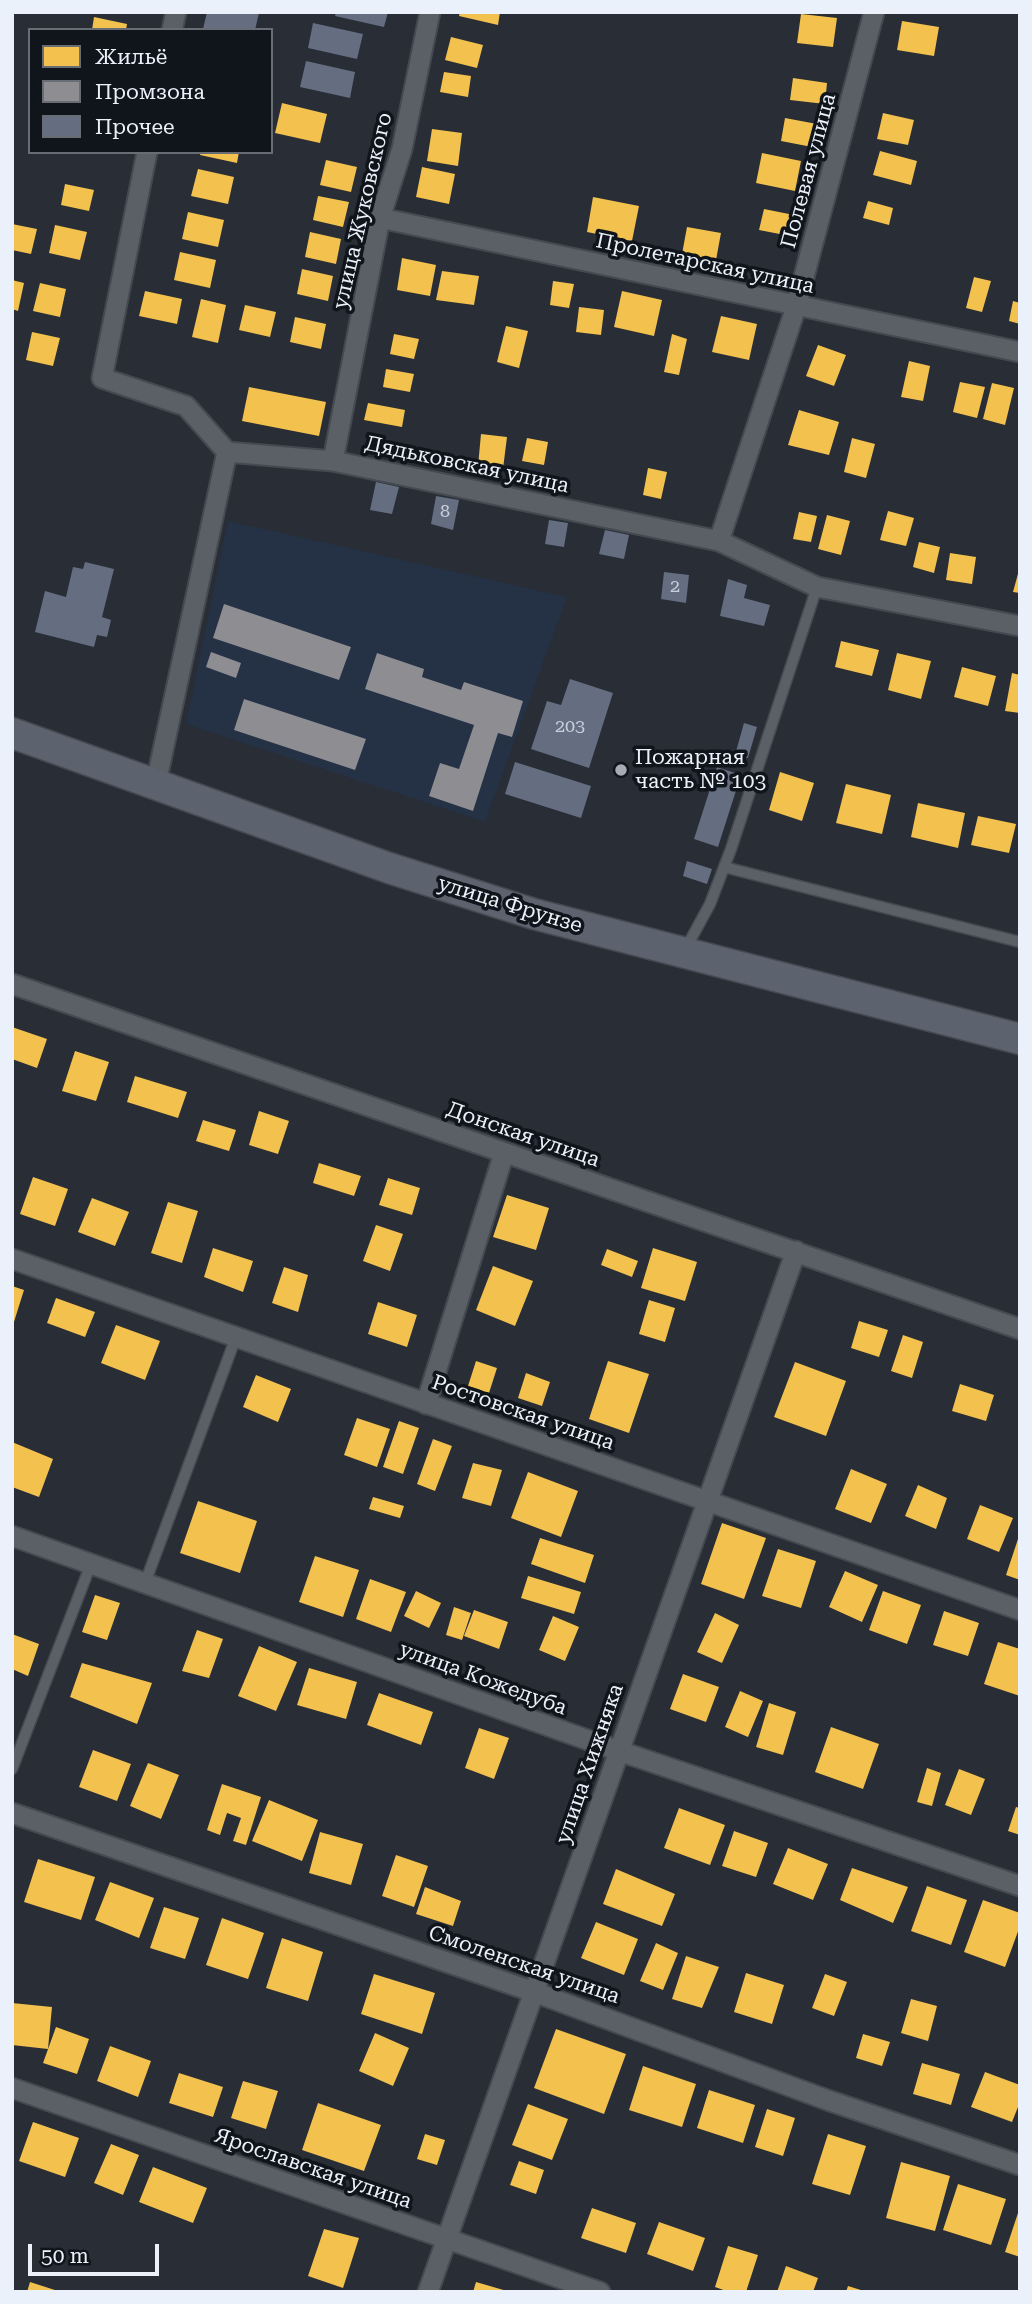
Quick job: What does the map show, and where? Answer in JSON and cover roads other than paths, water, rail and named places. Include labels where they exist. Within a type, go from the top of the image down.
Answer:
[{"type":"main road","name":"улица Фрунзе","points":[[12,733],[402,872],[534,914],[1020,1039]]},
{"type":"street","name":"улица Жуковского","points":[[334,461],[380,218],[402,149],[430,12]]},
{"type":"street","name":"Полевая улица","points":[[719,541],[796,307],[874,12]]},
{"type":"street","points":[[147,154],[102,378],[186,406],[227,452],[156,783]]},
{"type":"street","name":"Пролетарская улица","points":[[380,218],[1020,352]]},
{"type":"street","name":"Дядьковская улица","points":[[227,452],[334,461],[719,541],[817,587],[1020,626]]},
{"type":"street","name":"Донская улица","points":[[12,984],[1020,1329]]},
{"type":"street","points":[[426,1404],[504,1153]]},
{"type":"street","name":"улица Хижняка","points":[[428,2292],[796,1251]]},
{"type":"street","name":"Ростовская улица","points":[[12,1259],[1020,1610]]},
{"type":"street","name":"улица Кожедуба","points":[[12,1536],[619,1751],[1020,1886]]},
{"type":"street","name":"Смоленская улица","points":[[12,1813],[534,1992],[830,2101],[1020,2165]]},
{"type":"street","name":"Ярославская улица","points":[[12,2088],[600,2292]]},
{"type":"lane","points":[[682,954],[710,904],[724,867],[817,587]]},
{"type":"lane","points":[[724,867],[1020,942]]},
{"type":"lane","points":[[145,1583],[236,1336]]},
{"type":"lane","points":[[12,1769],[91,1564]]},
{"type":"place","name":"Пожарная часть № 103","points":[[621,770]]}]
